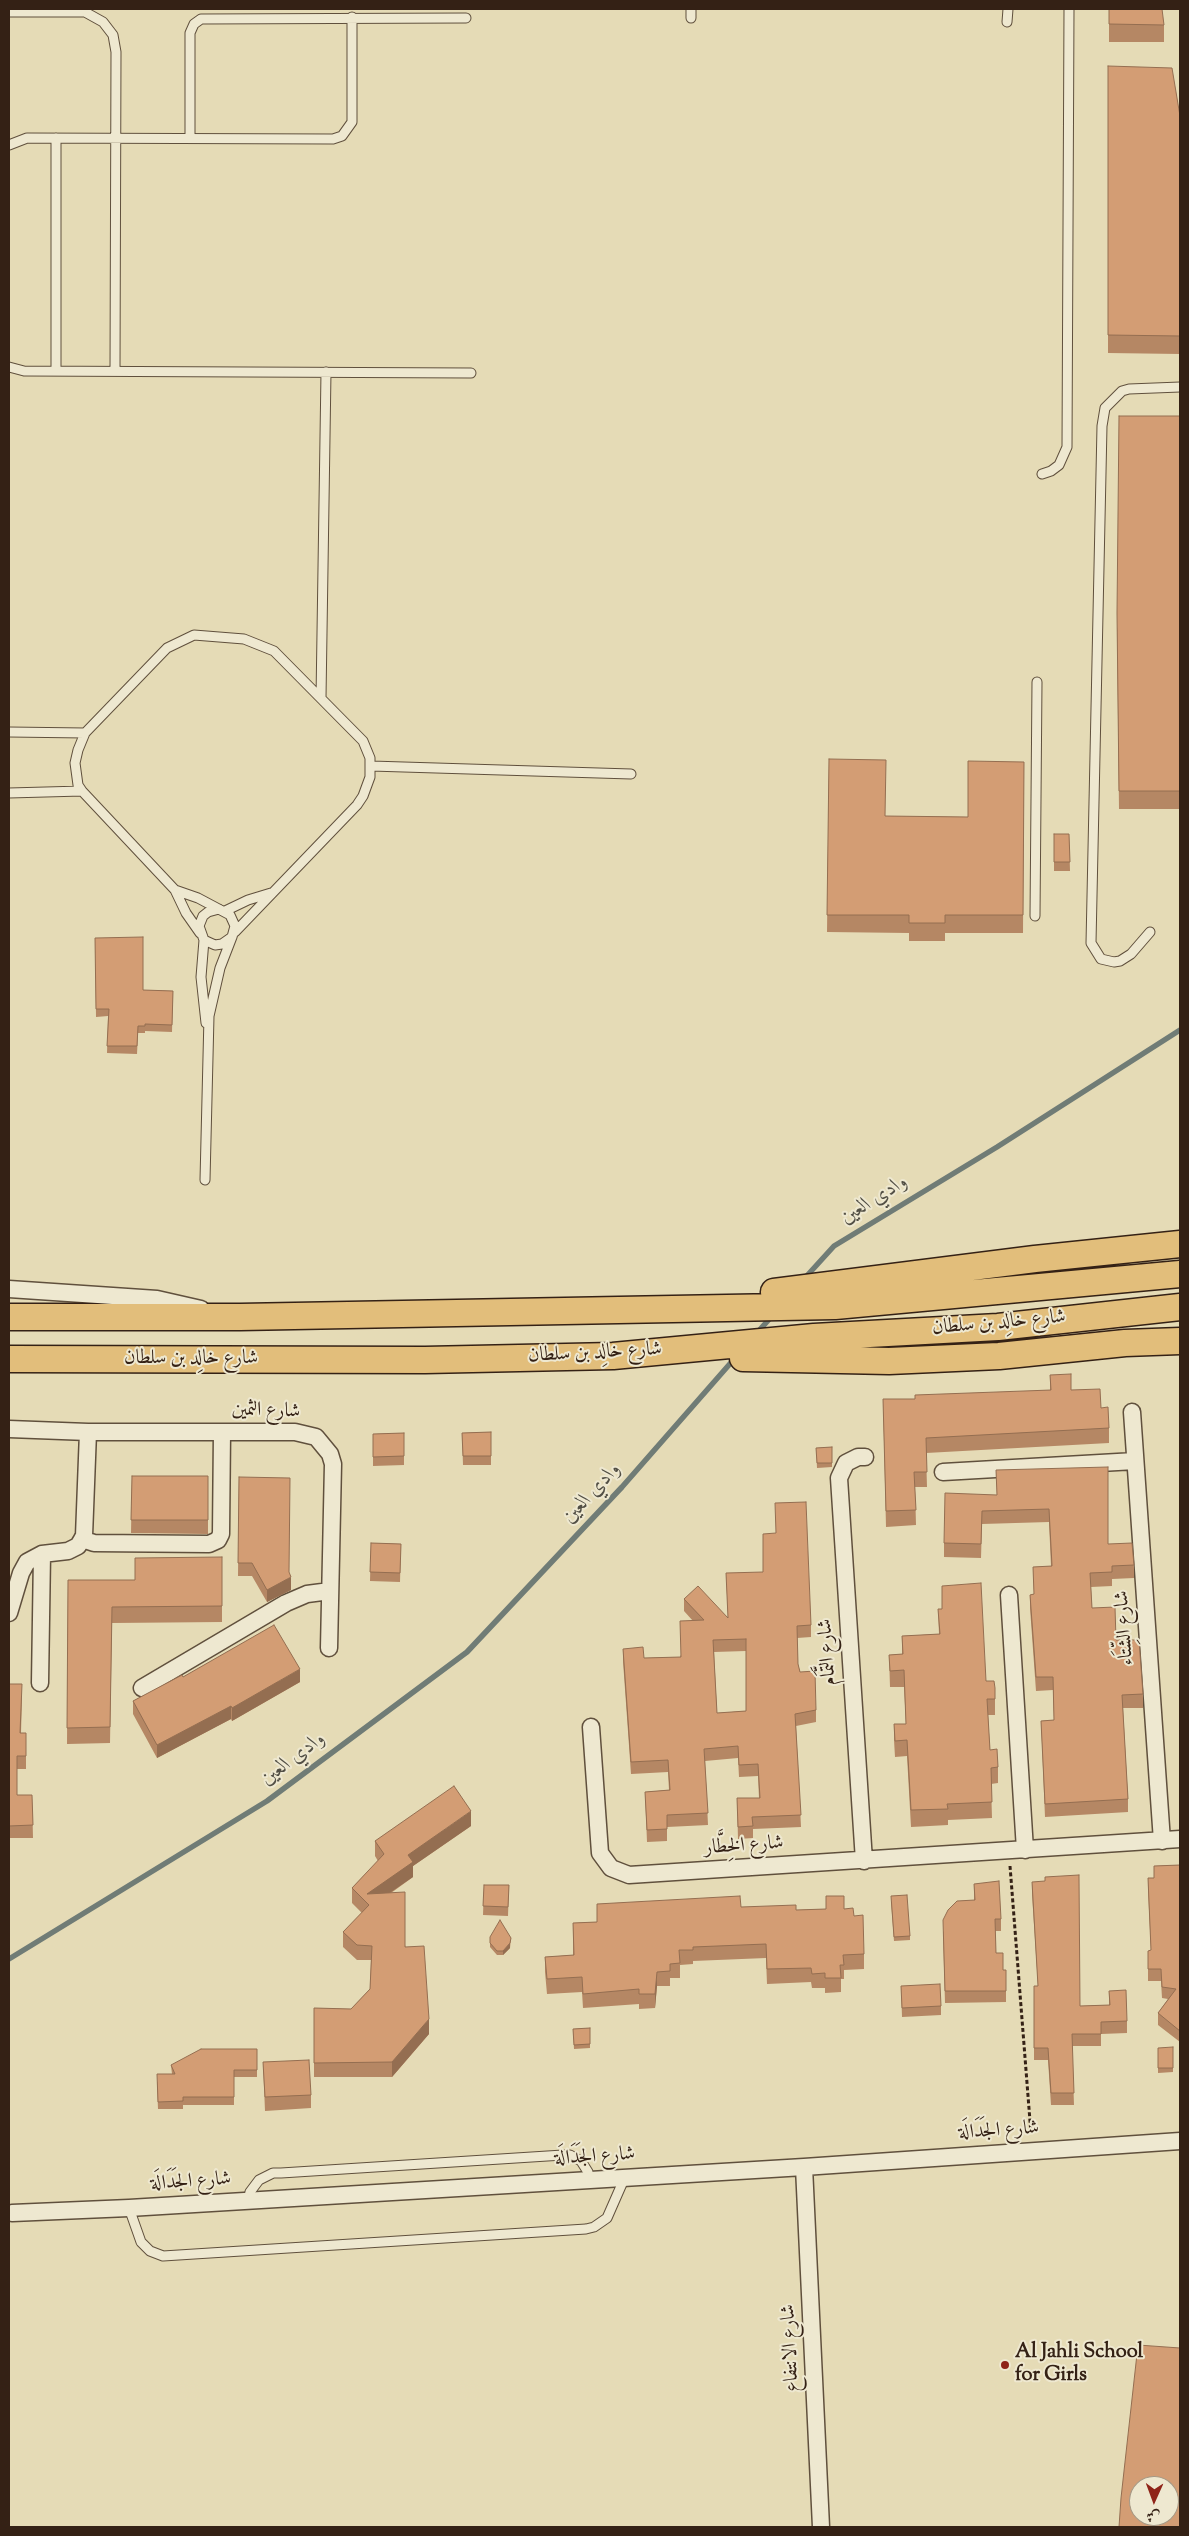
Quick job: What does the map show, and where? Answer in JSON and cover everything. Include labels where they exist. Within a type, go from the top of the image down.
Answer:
[{"type":"main road","points":[[613,1310],[1180,1244]]},
{"type":"main road","name":"شارع خالِد بن سلطان","points":[[9,1317],[240,1317],[835,1306],[1180,1274]]},
{"type":"main road","name":"شارع خالِد بن سلطان","points":[[9,1359],[425,1360],[612,1356],[814,1337],[998,1327],[1180,1307]]},
{"type":"main road","points":[[612,1356],[889,1361],[999,1356],[1125,1343],[1177,1342]]},
{"type":"street","points":[[9,1289],[158,1299],[240,1317]]},
{"type":"street","name":"شارع الشِّتَاء","points":[[1132,1412],[1162,1841]]},
{"type":"street","name":"شارع الثمين","points":[[9,1429],[88,1432],[306,1433],[324,1445],[333,1464],[329,1648]]},
{"type":"street","points":[[9,1613],[23,1567],[34,1557],[42,1554],[68,1551],[78,1546],[82,1539],[85,1532],[88,1432]]},
{"type":"street","points":[[82,1539],[94,1543],[171,1544],[209,1544],[218,1540],[221,1534],[222,1432]]},
{"type":"street","name":"شارع التَّمَام","points":[[864,1861],[839,1478],[846,1462],[865,1456]]},
{"type":"street","points":[[942,1472],[1135,1461]]},
{"type":"street","points":[[40,1683],[42,1554]]},
{"type":"street","points":[[142,1688],[286,1603],[307,1594],[330,1591]]},
{"type":"street","points":[[1009,1595],[1017,1850]]},
{"type":"street","name":"شارع الخِطَّار","points":[[591,1727],[600,1853],[611,1868],[620,1873],[638,1875],[1180,1839]]},
{"type":"street","name":"شارع الجَدَالَة","points":[[12,2213],[129,2208],[804,2167],[1180,2141]]},
{"type":"street","name":"شارع الانتفاع","points":[[804,2167],[821,2527]]},
{"type":"lane","points":[[1008,9],[1008,22]]},
{"type":"lane","points":[[1042,474],[1059,465],[1067,447],[1069,9]]},
{"type":"lane","points":[[9,12],[85,12],[95,16],[109,28],[115,44],[115,371]]},
{"type":"lane","points":[[190,138],[191,28],[197,21],[205,18],[250,13],[352,17],[466,18]]},
{"type":"lane","points":[[9,145],[27,138],[333,139],[342,136],[352,122],[352,17]]},
{"type":"lane","points":[[56,138],[56,371]]},
{"type":"lane","points":[[9,367],[24,371],[471,373]]},
{"type":"lane","points":[[321,698],[326,372]]},
{"type":"lane","points":[[1150,932],[1131,954],[1120,961],[1101,959],[1091,943],[1102,426],[1106,408],[1122,391],[1129,389],[1180,387]]},
{"type":"lane","points":[[194,635],[244,638],[265,646],[282,658],[363,740],[371,766],[368,787],[357,805],[233,935],[222,944],[209,943],[186,913],[175,890],[78,785],[75,762],[86,733],[167,648],[194,635]]},
{"type":"lane","points":[[1036,916],[1037,682]]},
{"type":"lane","points":[[9,732],[86,733]]},
{"type":"lane","points":[[371,766],[631,774]]},
{"type":"lane","points":[[9,793],[82,791]]},
{"type":"lane","points":[[175,890],[222,910],[234,920],[233,935],[216,984],[208,1033],[205,1180]]},
{"type":"lane","points":[[208,1033],[201,977],[202,936],[199,926],[203,916],[208,912],[222,910],[272,893]]},
{"type":"lane","points":[[248,2201],[254,2186],[273,2173],[534,2156],[570,2155],[576,2157],[585,2166],[588,2179]]},
{"type":"lane","points":[[129,2208],[140,2242],[150,2251],[163,2256],[586,2229],[594,2227],[607,2218],[625,2177]]},
{"type":"path","points":[[1017,1850],[1033,2152]]},
{"type":"building","points":[[1109,9],[1162,9],[1164,25],[1109,24]]},
{"type":"building","points":[[1108,66],[1172,68],[1180,116],[1180,336],[1108,335]]},
{"type":"building","points":[[1119,416],[1180,416],[1180,791],[1119,791],[1117,613]]},
{"type":"building","points":[[829,759],[886,760],[885,816],[968,817],[968,761],[1024,762],[1023,915],[945,915],[945,923],[909,923],[909,915],[827,915]]},
{"type":"building","points":[[1054,834],[1069,834],[1070,862],[1054,862]]},
{"type":"building","points":[[143,937],[143,990],[173,991],[172,1025],[145,1024],[145,1026],[138,1026],[137,1046],[107,1046],[109,1009],[96,1009],[95,938]]},
{"type":"building","points":[[1071,1374],[1071,1390],[1100,1389],[1101,1408],[1108,1407],[1109,1428],[926,1438],[927,1472],[914,1472],[916,1510],[886,1511],[883,1399],[915,1399],[915,1395],[1051,1390],[1050,1375]]},
{"type":"building","points":[[491,1432],[491,1456],[463,1456],[462,1433]]},
{"type":"building","points":[[404,1433],[404,1456],[373,1457],[373,1434]]},
{"type":"building","points":[[832,1447],[832,1463],[817,1463],[816,1448]]},
{"type":"building","points":[[1108,1467],[1108,1544],[1132,1543],[1134,1565],[1112,1566],[1112,1572],[1090,1573],[1092,1608],[1115,1607],[1116,1640],[1139,1640],[1143,1694],[1122,1695],[1128,1799],[1045,1804],[1041,1721],[1054,1720],[1053,1677],[1036,1677],[1030,1595],[1034,1594],[1033,1567],[1052,1566],[1049,1509],[982,1511],[981,1544],[944,1543],[945,1493],[997,1495],[996,1470]]},
{"type":"building","points":[[132,1476],[208,1476],[208,1520],[131,1520]]},
{"type":"building","points":[[239,1477],[290,1478],[289,1572],[291,1577],[267,1590],[252,1563],[238,1563]]},
{"type":"building","points":[[806,1502],[811,1625],[797,1626],[798,1664],[800,1672],[815,1671],[816,1710],[795,1714],[801,1815],[752,1817],[753,1826],[738,1827],[737,1798],[760,1798],[758,1764],[739,1765],[738,1746],[704,1749],[708,1813],[667,1815],[667,1829],[647,1830],[645,1792],[670,1790],[668,1760],[631,1762],[623,1649],[643,1647],[644,1658],[681,1657],[680,1621],[704,1620],[684,1599],[698,1586],[728,1618],[726,1573],[763,1572],[763,1534],[776,1533],[775,1503]],"holes":[[[746,1639],[746,1711],[717,1713],[713,1640]]]},
{"type":"building","points":[[371,1543],[401,1544],[400,1573],[370,1572]]},
{"type":"building","points":[[222,1557],[222,1606],[112,1607],[110,1727],[67,1728],[68,1580],[135,1580],[135,1558]]},
{"type":"building","points":[[981,1583],[986,1681],[994,1681],[995,1688],[995,1699],[987,1699],[990,1750],[997,1749],[998,1767],[991,1768],[992,1802],[947,1804],[948,1809],[911,1810],[907,1740],[895,1741],[894,1724],[906,1724],[904,1670],[890,1671],[889,1655],[903,1654],[902,1636],[940,1634],[938,1609],[942,1609],[942,1586]]},
{"type":"building","points":[[274,1625],[300,1669],[232,1708],[231,1706],[157,1745],[133,1701],[182,1675],[183,1677]]},
{"type":"building","points":[[9,1684],[22,1684],[20,1733],[26,1733],[26,1756],[17,1756],[17,1795],[32,1795],[33,1825],[9,1826]]},
{"type":"building","points":[[454,1786],[471,1811],[408,1855],[413,1862],[367,1894],[405,1892],[405,1947],[424,1946],[429,2019],[392,2062],[314,2063],[314,2008],[351,2009],[370,1989],[372,1946],[357,1945],[343,1932],[369,1905],[352,1888],[384,1854],[375,1841]]},
{"type":"building","points":[[1180,1865],[1180,2031],[1158,2013],[1176,1989],[1162,1987],[1161,1969],[1148,1969],[1148,1951],[1151,1950],[1148,1878],[1154,1878],[1154,1866]]},
{"type":"building","points":[[1079,1875],[1080,2006],[1110,2005],[1109,1991],[1126,1990],[1127,2021],[1101,2022],[1101,2034],[1072,2034],[1074,2093],[1051,2093],[1048,2048],[1034,2048],[1034,1986],[1038,1986],[1032,1882],[1045,1881],[1045,1877]]},
{"type":"building","points":[[999,1881],[1001,1919],[995,1919],[996,1953],[1003,1953],[1003,1970],[1006,1970],[1006,1991],[945,1991],[943,1920],[948,1910],[957,1901],[975,1900],[974,1884]]},
{"type":"building","points":[[484,1885],[509,1885],[508,1907],[483,1906]]},
{"type":"building","points":[[907,1895],[910,1936],[894,1937],[891,1896]]},
{"type":"building","points":[[740,1896],[741,1907],[796,1905],[796,1910],[826,1909],[826,1896],[844,1896],[844,1909],[853,1908],[854,1916],[863,1915],[864,1954],[843,1955],[844,1965],[840,1965],[841,1978],[825,1978],[825,1973],[812,1974],[811,1968],[767,1969],[766,1944],[693,1947],[693,1950],[679,1950],[680,1963],[670,1964],[670,1971],[657,1972],[655,1994],[639,1994],[639,1989],[583,1994],[582,1977],[547,1979],[545,1957],[574,1955],[573,1923],[597,1922],[597,1904]]},
{"type":"building","points":[[500,1920],[511,1938],[510,1943],[503,1951],[497,1951],[490,1943],[490,1937]]},
{"type":"building","points":[[940,1984],[941,2006],[902,2008],[901,1986]]},
{"type":"building","points":[[590,2028],[590,2044],[574,2045],[573,2029]]},
{"type":"building","points":[[1173,2047],[1173,2068],[1158,2068],[1158,2048]]},
{"type":"building","points":[[201,2049],[257,2049],[257,2070],[234,2070],[234,2097],[183,2097],[183,2101],[158,2102],[157,2074],[175,2074],[171,2065]]},
{"type":"building","points":[[309,2060],[311,2095],[265,2097],[263,2062]]},
{"type":"building","points":[[1138,2345],[1180,2348],[1180,2527],[1119,2527]]},
{"type":"waterway","name":"وادي العين","points":[[804,1279],[834,1246],[997,1147],[1180,1030]]},
{"type":"waterway","name":"وادي العين","points":[[756,1334],[772,1316]]},
{"type":"waterway","name":"وادي العين","points":[[9,1959],[267,1801],[467,1652],[622,1487],[735,1358]]},
{"type":"place","name":"Al Jahli School for Girls","points":[[1005,2365]]}]
